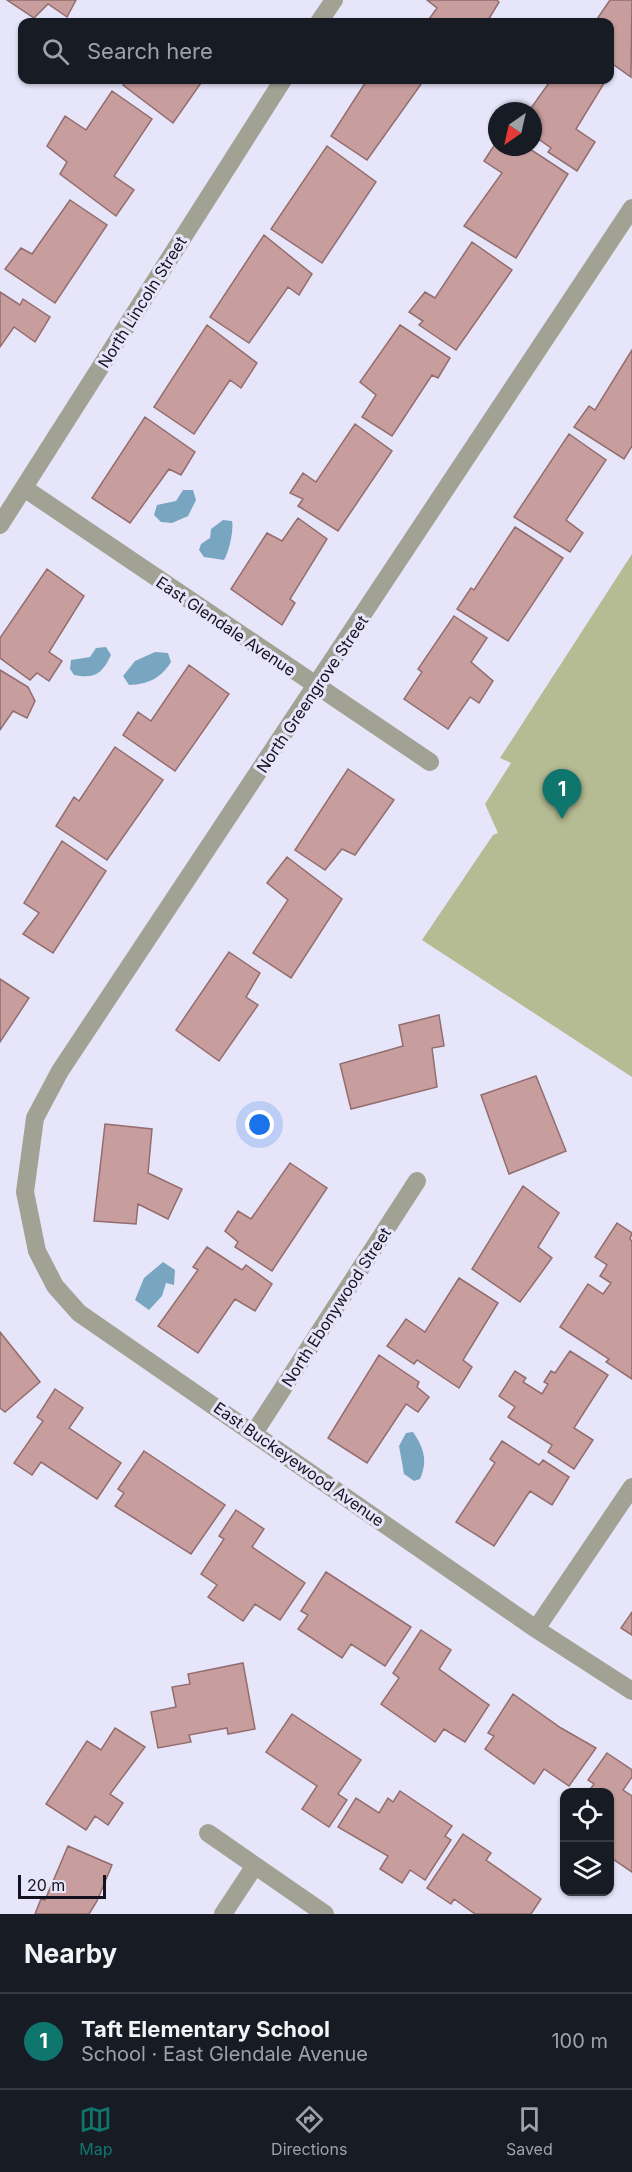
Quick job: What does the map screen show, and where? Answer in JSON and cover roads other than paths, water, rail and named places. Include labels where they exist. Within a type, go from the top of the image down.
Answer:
[{"type":"street","points":[[322,18],[334,0]]},
{"type":"street","name":"North Lincoln Street","points":[[0,525],[280,84]]},
{"type":"street","name":"North Greengrove Street","points":[[25,1192],[35,1118],[60,1071],[317,687],[632,208]]},
{"type":"street","name":"East Glendale Avenue","points":[[24,488],[430,762]]},
{"type":"street","name":"North Ebonywood Street","points":[[254,1433],[417,1181]]},
{"type":"street","name":"East Buckeyewood Avenue","points":[[25,1192],[37,1251],[55,1286],[79,1313],[536,1629],[632,1691]]},
{"type":"street","points":[[536,1629],[632,1487]]},
{"type":"street","points":[[208,1833],[254,1868],[325,1914]]},
{"type":"street","points":[[223,1914],[254,1868]]},
{"type":"water","points":[[183,490],[193,490],[196,500],[188,516],[172,523],[161,522],[154,515],[157,505],[176,501]]},
{"type":"water","points":[[223,520],[232,521],[231,541],[224,560],[204,557],[199,550],[201,544],[210,538],[211,529]]},
{"type":"water","points":[[106,647],[111,655],[101,671],[87,676],[74,675],[70,669],[71,660],[90,657],[96,648]]},
{"type":"water","points":[[155,652],[168,653],[171,662],[167,668],[154,679],[129,685],[123,676],[135,661]]},
{"type":"water","points":[[163,1262],[175,1270],[174,1285],[166,1283],[162,1296],[149,1310],[135,1300],[144,1278]]},
{"type":"water","points":[[413,1432],[422,1449],[424,1460],[420,1479],[414,1481],[404,1474],[399,1446],[406,1433]]},
{"type":"place","name":"Taft Elementary School","points":[[562,819]]}]
